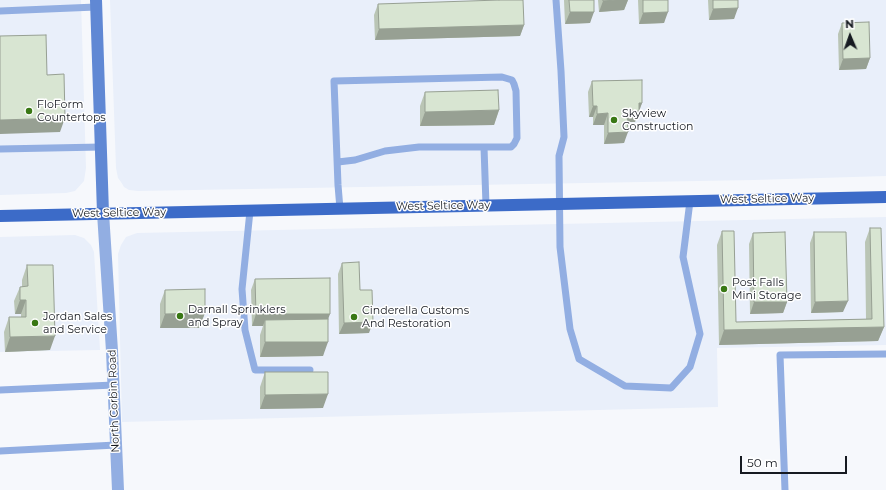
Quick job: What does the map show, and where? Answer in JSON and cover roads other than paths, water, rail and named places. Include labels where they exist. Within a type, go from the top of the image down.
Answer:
[{"type":"main road","name":"West Seltice Way","points":[[0,216],[886,197]]},
{"type":"street","name":"North Corbin Road","points":[[96,4],[103,213],[114,385],[118,490]]},
{"type":"lane","points":[[556,0],[564,137],[559,156],[560,247],[570,329],[579,359],[625,386],[671,388],[690,367],[700,334],[683,257],[690,201]]},
{"type":"lane","points":[[0,11],[96,4]]},
{"type":"lane","points":[[338,162],[355,160],[385,151],[412,148],[511,147],[517,138],[516,91],[512,80],[502,77],[334,81],[340,209]]},
{"type":"lane","points":[[0,149],[101,147]]},
{"type":"lane","points":[[484,147],[486,205]]},
{"type":"lane","points":[[250,211],[242,289],[245,330],[255,370],[310,370]]},
{"type":"lane","points":[[784,490],[780,355],[886,354]]},
{"type":"lane","points":[[0,390],[114,385]]},
{"type":"lane","points":[[0,451],[116,445]]},
{"type":"place","name":"FloForm Countertops","points":[[29,111]]},
{"type":"place","name":"Skyview Construction","points":[[614,120]]},
{"type":"place","name":"Post Falls Mini Storage","points":[[724,289]]},
{"type":"place","name":"Darnall Sprinklers and Spray","points":[[180,316]]},
{"type":"place","name":"Cinderella Customs And Restoration","points":[[354,317]]},
{"type":"place","name":"Jordan Sales and Service","points":[[35,323]]}]
